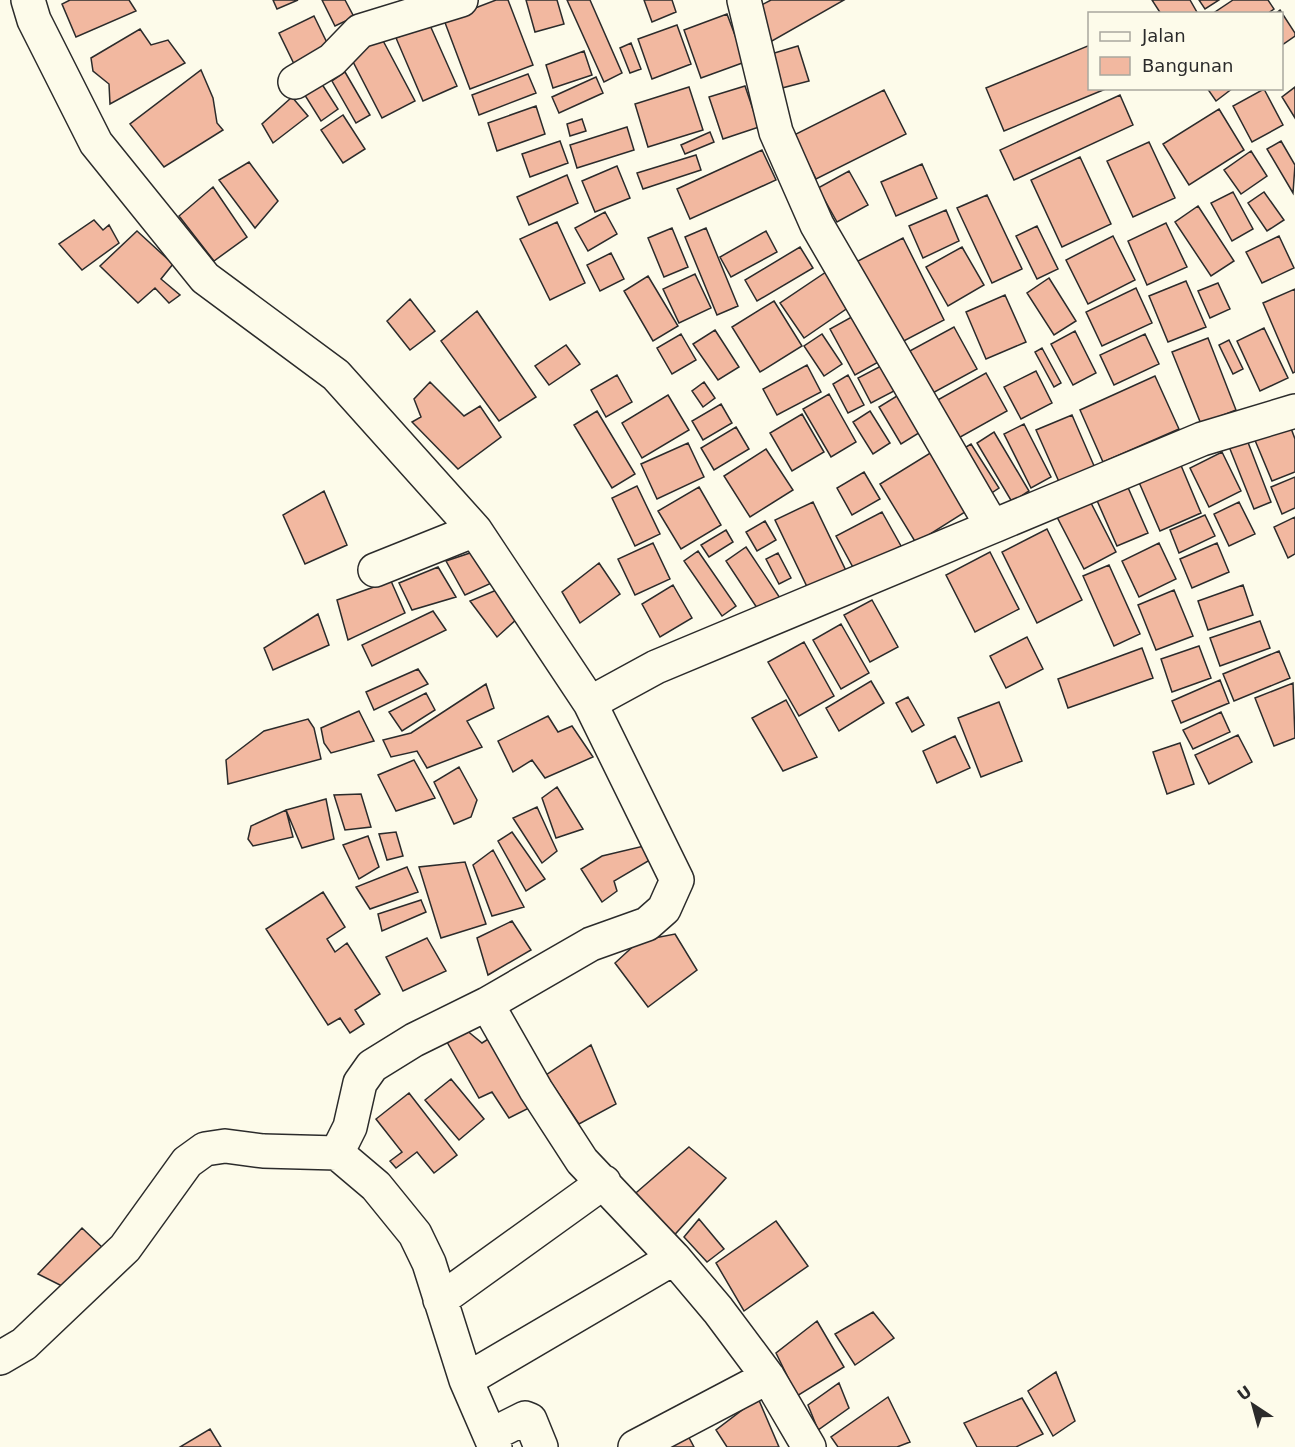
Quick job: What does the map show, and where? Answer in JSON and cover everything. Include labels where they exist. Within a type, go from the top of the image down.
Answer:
[{"type":"street","points":[[28,0],[34,20],[96,143],[205,278],[336,375],[475,530],[590,703],[677,880],[664,909],[647,924],[591,944],[487,1004],[414,1040],[372,1066],[360,1083],[350,1127],[337,1153]]},
{"type":"street","points":[[295,82],[332,60],[360,32],[461,0]]},
{"type":"street","points":[[744,0],[776,132],[797,185],[817,225],[992,526]]},
{"type":"street","points":[[590,703],[656,667],[1202,439],[1295,411]]},
{"type":"street","points":[[375,570],[475,530]]},
{"type":"street","points":[[487,1004],[536,1090],[576,1152],[674,1258],[768,1377],[809,1447]]},
{"type":"street","points":[[0,1358],[24,1344],[125,1248],[187,1162],[205,1149],[225,1146],[262,1151],[337,1153],[376,1186],[415,1234],[429,1263],[466,1380],[493,1441],[525,1418],[530,1420],[541,1447]]},
{"type":"street","points":[[440,1300],[604,1182]]},
{"type":"street","points":[[466,1380],[674,1258]]},
{"type":"street","points":[[635,1447],[768,1377]]},
{"type":"building","points":[[70,0],[129,0],[136,11],[76,37],[62,4]]},
{"type":"building","points":[[273,0],[298,0],[277,9]]},
{"type":"building","points":[[322,0],[345,0],[354,17],[335,26]]},
{"type":"building","points":[[496,0],[508,0],[533,65],[470,89],[444,20]]},
{"type":"building","points":[[526,0],[557,0],[564,24],[535,32]]},
{"type":"building","points":[[567,0],[590,0],[622,73],[604,82]]},
{"type":"building","points":[[644,0],[672,0],[676,12],[652,22]]},
{"type":"building","points":[[771,0],[844,0],[772,41],[754,9]]},
{"type":"building","points":[[1152,0],[1190,0],[1197,12],[1160,12]]},
{"type":"building","points":[[1199,0],[1219,0],[1205,9]]},
{"type":"building","points":[[1233,0],[1268,0],[1274,9],[1270,12],[1215,12]]},
{"type":"building","points":[[727,14],[745,62],[701,78],[684,30]]},
{"type":"building","points":[[1283,15],[1295,33],[1295,36],[1283,44]]},
{"type":"building","points":[[314,16],[331,51],[296,68],[279,33]]},
{"type":"building","points":[[429,23],[457,86],[423,101],[396,38]]},
{"type":"building","points":[[677,25],[691,64],[652,79],[638,39]]},
{"type":"building","points":[[140,29],[151,45],[168,40],[185,63],[110,104],[109,84],[93,71],[91,58]]},
{"type":"building","points":[[380,35],[415,101],[382,118],[348,52]]},
{"type":"building","points":[[631,43],[641,69],[630,73],[620,48]]},
{"type":"building","points":[[798,46],[809,81],[782,88],[771,54]]},
{"type":"building","points":[[1088,46],[1088,90],[1103,90],[1004,131],[986,88]]},
{"type":"building","points":[[584,51],[592,75],[553,88],[546,65]]},
{"type":"building","points":[[201,70],[213,98],[217,123],[223,130],[164,167],[130,124]]},
{"type":"building","points":[[345,72],[370,115],[356,123],[332,81]]},
{"type":"building","points":[[528,74],[536,93],[479,115],[472,95]]},
{"type":"building","points":[[596,77],[603,93],[559,113],[552,97]]},
{"type":"building","points":[[318,78],[338,109],[321,121],[301,89]]},
{"type":"building","points":[[745,86],[759,127],[723,139],[709,97]]},
{"type":"building","points":[[689,87],[703,130],[648,147],[635,104]]},
{"type":"building","points":[[1295,87],[1295,118],[1282,97]]},
{"type":"building","points":[[884,90],[906,134],[816,179],[794,135]]},
{"type":"building","points":[[1208,90],[1230,90],[1216,101]]},
{"type":"building","points":[[1265,90],[1283,125],[1252,142],[1233,106]]},
{"type":"building","points":[[1120,95],[1133,125],[1014,180],[1000,150]]},
{"type":"building","points":[[292,97],[308,116],[273,143],[262,124]]},
{"type":"building","points":[[536,106],[545,134],[497,151],[488,123]]},
{"type":"building","points":[[1219,109],[1244,150],[1189,185],[1163,144]]},
{"type":"building","points":[[343,115],[365,149],[343,163],[321,130]]},
{"type":"building","points":[[582,119],[586,131],[570,136],[567,124]]},
{"type":"building","points":[[627,127],[634,150],[577,168],[570,145]]},
{"type":"building","points":[[710,132],[714,142],[685,154],[681,145]]},
{"type":"building","points":[[560,141],[568,163],[530,177],[522,154]]},
{"type":"building","points":[[1281,141],[1295,165],[1293,193],[1267,149]]},
{"type":"building","points":[[1149,142],[1175,198],[1133,217],[1107,161]]},
{"type":"building","points":[[762,150],[776,180],[690,219],[677,189]]},
{"type":"building","points":[[1251,151],[1267,176],[1241,194],[1224,170]]},
{"type":"building","points":[[696,155],[701,170],[643,189],[637,173]]},
{"type":"building","points":[[1080,157],[1111,224],[1062,247],[1031,180]]},
{"type":"building","points":[[249,162],[278,201],[255,228],[219,180]]},
{"type":"building","points":[[922,164],[937,198],[896,216],[881,182]]},
{"type":"building","points":[[617,166],[630,198],[595,212],[582,181]]},
{"type":"building","points":[[849,171],[868,205],[837,222],[818,188]]},
{"type":"building","points":[[567,175],[578,203],[529,225],[517,197]]},
{"type":"building","points":[[213,187],[247,237],[214,261],[179,216]]},
{"type":"building","points":[[1233,192],[1253,229],[1232,241],[1211,203]]},
{"type":"building","points":[[1264,192],[1284,220],[1267,231],[1248,203]]},
{"type":"building","points":[[987,195],[1022,269],[992,283],[957,208]]},
{"type":"building","points":[[1198,206],[1234,261],[1211,276],[1175,222]]},
{"type":"building","points":[[946,210],[959,241],[923,258],[909,226]]},
{"type":"building","points":[[605,212],[617,234],[588,251],[575,228]]},
{"type":"building","points":[[94,220],[103,230],[109,225],[119,243],[82,270],[59,244]]},
{"type":"building","points":[[557,222],[585,283],[550,300],[520,239]]},
{"type":"building","points":[[1166,223],[1187,267],[1147,285],[1128,241]]},
{"type":"building","points":[[1037,226],[1058,269],[1037,279],[1016,236]]},
{"type":"building","points":[[672,228],[688,267],[664,277],[648,238]]},
{"type":"building","points":[[706,228],[738,306],[717,315],[685,237]]},
{"type":"building","points":[[137,231],[173,264],[161,279],[180,295],[169,303],[155,288],[138,303],[100,266]]},
{"type":"building","points":[[766,231],[777,252],[731,277],[720,257]]},
{"type":"building","points":[[1113,236],[1135,280],[1088,304],[1066,260]]},
{"type":"building","points":[[1279,236],[1294,268],[1262,283],[1246,252]]},
{"type":"building","points":[[903,238],[944,320],[898,344],[856,262]]},
{"type":"building","points":[[800,247],[813,268],[757,301],[745,280]]},
{"type":"building","points":[[962,247],[984,285],[948,306],[926,267]]},
{"type":"building","points":[[611,253],[624,279],[600,291],[587,265]]},
{"type":"building","points":[[829,270],[852,305],[804,338],[780,303]]},
{"type":"building","points":[[695,274],[711,308],[679,323],[663,289]]},
{"type":"building","points":[[648,276],[678,326],[653,341],[624,291]]},
{"type":"building","points":[[1049,278],[1076,321],[1054,335],[1027,293]]},
{"type":"building","points":[[1186,281],[1206,327],[1168,342],[1149,296]]},
{"type":"building","points":[[1218,283],[1230,309],[1210,318],[1198,291]]},
{"type":"building","points":[[1136,288],[1152,323],[1102,346],[1086,312]]},
{"type":"building","points":[[1295,289],[1295,372],[1293,373],[1263,303]]},
{"type":"building","points":[[1005,295],[1026,342],[986,359],[966,312]]},
{"type":"building","points":[[410,299],[435,331],[410,350],[387,321]]},
{"type":"building","points":[[774,301],[802,346],[760,372],[732,327]]},
{"type":"building","points":[[477,311],[536,397],[499,421],[441,341]]},
{"type":"building","points":[[857,314],[882,360],[855,375],[830,329]]},
{"type":"building","points":[[954,327],[977,369],[929,395],[906,353]]},
{"type":"building","points":[[1264,328],[1288,378],[1260,391],[1237,341]]},
{"type":"building","points":[[715,330],[739,367],[718,380],[693,344]]},
{"type":"building","points":[[1075,331],[1096,373],[1073,385],[1051,344]]},
{"type":"building","points":[[681,334],[696,360],[672,374],[657,348]]},
{"type":"building","points":[[822,334],[842,364],[824,376],[804,346]]},
{"type":"building","points":[[1145,334],[1159,364],[1114,385],[1100,355]]},
{"type":"building","points":[[1208,338],[1236,410],[1201,424],[1172,352]]},
{"type":"building","points":[[1229,340],[1243,369],[1233,374],[1219,345]]},
{"type":"building","points":[[566,345],[580,364],[549,385],[535,366]]},
{"type":"building","points":[[1042,348],[1061,383],[1054,387],[1035,352]]},
{"type":"building","points":[[807,365],[821,392],[777,415],[763,389]]},
{"type":"building","points":[[883,365],[896,390],[871,403],[858,378]]},
{"type":"building","points":[[1036,371],[1052,403],[1021,419],[1004,387]]},
{"type":"building","points":[[986,373],[1007,411],[955,440],[934,402]]},
{"type":"building","points":[[617,375],[632,402],[606,417],[591,390]]},
{"type":"building","points":[[848,375],[864,405],[848,413],[833,384]]},
{"type":"building","points":[[1155,376],[1179,429],[1103,462],[1080,410]]},
{"type":"building","points":[[430,382],[464,416],[480,406],[501,437],[458,469],[412,422],[421,417],[414,399]]},
{"type":"building","points":[[704,382],[715,398],[703,407],[692,391]]},
{"type":"building","points":[[905,391],[927,428],[901,444],[879,407]]},
{"type":"building","points":[[829,394],[856,442],[831,457],[803,409]]},
{"type":"building","points":[[668,395],[689,430],[642,458],[622,423]]},
{"type":"building","points":[[721,404],[732,423],[703,440],[692,421]]},
{"type":"building","points":[[597,411],[635,474],[612,488],[574,425]]},
{"type":"building","points":[[870,411],[890,443],[873,454],[853,422]]},
{"type":"building","points":[[802,414],[824,452],[792,471],[770,433]]},
{"type":"building","points":[[1072,415],[1095,468],[1060,484],[1036,430]]},
{"type":"building","points":[[1289,423],[1295,439],[1295,472],[1272,481],[1254,438]]},
{"type":"building","points":[[1024,424],[1051,477],[1031,488],[1004,434]]},
{"type":"building","points":[[736,427],[749,449],[714,470],[701,448]]},
{"type":"building","points":[[994,432],[1029,491],[1012,502],[977,443]]},
{"type":"building","points":[[1244,432],[1271,502],[1254,509],[1226,439]]},
{"type":"building","points":[[688,443],[704,477],[657,499],[641,464]]},
{"type":"building","points":[[971,444],[999,488],[984,498],[956,453]]},
{"type":"building","points":[[940,447],[976,505],[916,543],[880,484]]},
{"type":"building","points":[[766,449],[793,490],[750,517],[724,476]]},
{"type":"building","points":[[1222,452],[1241,491],[1209,507],[1190,468]]},
{"type":"building","points":[[1180,463],[1201,513],[1160,531],[1138,480]]},
{"type":"building","points":[[864,472],[880,499],[852,515],[837,488]]},
{"type":"building","points":[[1295,477],[1295,508],[1282,514],[1271,487]]},
{"type":"building","points":[[1126,483],[1148,533],[1117,546],[1095,496]]},
{"type":"building","points":[[637,486],[660,534],[635,546],[612,498]]},
{"type":"building","points":[[699,487],[721,525],[681,549],[658,511]]},
{"type":"building","points":[[324,491],[347,545],[305,564],[283,515]]},
{"type":"building","points":[[1090,501],[1116,552],[1084,569],[1057,517]]},
{"type":"building","points":[[813,502],[849,577],[811,595],[775,520]]},
{"type":"building","points":[[1239,502],[1255,534],[1229,546],[1214,514]]},
{"type":"building","points":[[882,512],[901,546],[855,571],[836,536]]},
{"type":"building","points":[[1205,515],[1215,536],[1179,553],[1170,530]]},
{"type":"building","points":[[1295,517],[1295,554],[1288,558],[1274,527]]},
{"type":"building","points":[[765,521],[776,540],[757,551],[746,532]]},
{"type":"building","points":[[1047,529],[1082,600],[1037,623],[1002,552]]},
{"type":"building","points":[[726,530],[733,542],[709,557],[701,545]]},
{"type":"building","points":[[653,543],[670,579],[635,595],[618,559]]},
{"type":"building","points":[[1159,543],[1176,579],[1139,597],[1122,561]]},
{"type":"building","points":[[1217,543],[1229,572],[1192,588],[1180,559]]},
{"type":"building","points":[[746,547],[782,601],[761,614],[726,561]]},
{"type":"building","points":[[476,551],[496,581],[465,595],[446,561]]},
{"type":"building","points":[[698,551],[736,606],[722,616],[684,561]]},
{"type":"building","points":[[990,552],[1019,609],[975,632],[946,575]]},
{"type":"building","points":[[778,553],[791,578],[779,584],[766,559]]},
{"type":"building","points":[[599,563],[620,594],[580,623],[562,592]]},
{"type":"building","points":[[1109,565],[1140,634],[1114,646],[1083,576]]},
{"type":"building","points":[[438,567],[456,597],[412,610],[399,583]]},
{"type":"building","points":[[391,581],[405,613],[348,640],[337,600]]},
{"type":"building","points":[[673,585],[692,618],[660,637],[642,604]]},
{"type":"building","points":[[1243,585],[1253,615],[1208,630],[1198,601]]},
{"type":"building","points":[[499,589],[518,618],[497,637],[470,601]]},
{"type":"building","points":[[1174,590],[1193,636],[1156,650],[1138,605]]},
{"type":"building","points":[[872,600],[898,647],[870,662],[844,615]]},
{"type":"building","points":[[433,611],[446,630],[372,666],[362,645]]},
{"type":"building","points":[[318,614],[329,645],[273,670],[264,648]]},
{"type":"building","points":[[1260,621],[1270,648],[1220,666],[1210,638]]},
{"type":"building","points":[[841,624],[869,673],[841,689],[813,640]]},
{"type":"building","points":[[1027,637],[1043,669],[1006,688],[990,656]]},
{"type":"building","points":[[804,642],[834,696],[799,716],[768,662]]},
{"type":"building","points":[[1199,646],[1211,678],[1172,692],[1161,659]]},
{"type":"building","points":[[1142,648],[1153,678],[1068,708],[1058,679]]},
{"type":"building","points":[[1279,651],[1290,678],[1234,701],[1223,674]]},
{"type":"building","points":[[418,669],[428,684],[374,710],[366,692]]},
{"type":"building","points":[[1220,680],[1229,703],[1181,723],[1172,701]]},
{"type":"building","points":[[871,681],[884,703],[839,731],[826,708]]},
{"type":"building","points":[[1293,683],[1295,738],[1274,746],[1255,698]]},
{"type":"building","points":[[486,684],[494,708],[467,721],[482,747],[427,768],[417,751],[391,757],[383,740],[411,733]]},
{"type":"building","points":[[426,693],[435,710],[402,731],[389,712]]},
{"type":"building","points":[[908,697],[924,725],[912,732],[896,703]]},
{"type":"building","points":[[786,700],[817,757],[783,771],[752,718]]},
{"type":"building","points":[[999,702],[1022,761],[981,777],[958,718]]},
{"type":"building","points":[[359,711],[374,741],[331,753],[324,743],[321,728]]},
{"type":"building","points":[[1221,712],[1230,732],[1193,749],[1183,730]]},
{"type":"building","points":[[548,716],[558,732],[572,726],[593,757],[545,778],[532,760],[513,772],[498,741]]},
{"type":"building","points":[[308,719],[314,728],[321,759],[228,784],[226,760],[264,731]]},
{"type":"building","points":[[1238,735],[1252,762],[1209,784],[1195,755]]},
{"type":"building","points":[[955,736],[970,768],[937,783],[923,751]]},
{"type":"building","points":[[1180,743],[1194,784],[1167,794],[1153,752]]},
{"type":"building","points":[[414,760],[435,798],[396,811],[378,775]]},
{"type":"building","points":[[459,767],[477,800],[471,817],[454,824],[434,782]]},
{"type":"building","points":[[557,787],[583,829],[556,838],[542,798]]},
{"type":"building","points":[[361,794],[371,827],[345,830],[334,795]]},
{"type":"building","points":[[326,799],[334,839],[302,848],[286,810]]},
{"type":"building","points":[[537,807],[557,851],[542,863],[513,818]]},
{"type":"building","points":[[286,810],[293,837],[253,846],[248,839],[251,826]]},
{"type":"building","points":[[396,832],[403,856],[387,860],[379,834]]},
{"type":"building","points":[[512,832],[545,879],[526,891],[498,841]]},
{"type":"building","points":[[368,836],[379,867],[359,879],[343,845]]},
{"type":"building","points":[[648,845],[655,857],[614,881],[617,891],[602,902],[581,869],[602,856]]},
{"type":"building","points":[[493,850],[524,907],[492,916],[473,865]]},
{"type":"building","points":[[465,862],[486,924],[441,938],[419,867]]},
{"type":"building","points":[[407,867],[418,892],[370,909],[356,887]]},
{"type":"building","points":[[323,892],[345,927],[327,939],[335,952],[347,943],[380,994],[355,1010],[364,1024],[350,1033],[340,1018],[328,1025],[266,929]]},
{"type":"building","points":[[421,900],[426,912],[382,931],[378,914]]},
{"type":"building","points":[[512,921],[531,950],[488,975],[477,938]]},
{"type":"building","points":[[675,934],[697,970],[648,1007],[615,963],[639,941]]},
{"type":"building","points":[[427,938],[446,971],[403,991],[386,957]]},
{"type":"building","points":[[465,1029],[482,1043],[496,1034],[533,1106],[509,1118],[492,1092],[479,1098],[447,1042]]},
{"type":"building","points":[[591,1045],[616,1104],[579,1124],[546,1075]]},
{"type":"building","points":[[451,1079],[484,1119],[459,1140],[425,1100]]},
{"type":"building","points":[[409,1093],[457,1155],[434,1173],[417,1152],[396,1168],[390,1161],[402,1152],[376,1119]]},
{"type":"building","points":[[689,1147],[726,1178],[668,1242],[630,1198]]},
{"type":"building","points":[[699,1219],[724,1249],[707,1262],[684,1237]]},
{"type":"building","points":[[776,1221],[808,1266],[744,1311],[716,1263]]},
{"type":"building","points":[[82,1228],[104,1249],[66,1288],[38,1274]]},
{"type":"building","points":[[873,1312],[894,1338],[855,1365],[835,1334]]},
{"type":"building","points":[[817,1321],[844,1367],[797,1396],[776,1353]]},
{"type":"building","points":[[1056,1372],[1075,1421],[1053,1436],[1028,1391]]},
{"type":"building","points":[[839,1383],[849,1408],[818,1430],[808,1405]]},
{"type":"building","points":[[888,1397],[910,1442],[897,1447],[838,1447],[831,1437]]},
{"type":"building","points":[[758,1398],[779,1447],[727,1447],[716,1430]]},
{"type":"building","points":[[1022,1398],[1043,1434],[1016,1447],[977,1447],[964,1423]]},
{"type":"building","points":[[210,1429],[221,1447],[180,1447]]},
{"type":"building","points":[[686,1432],[694,1447],[664,1447]]}]
